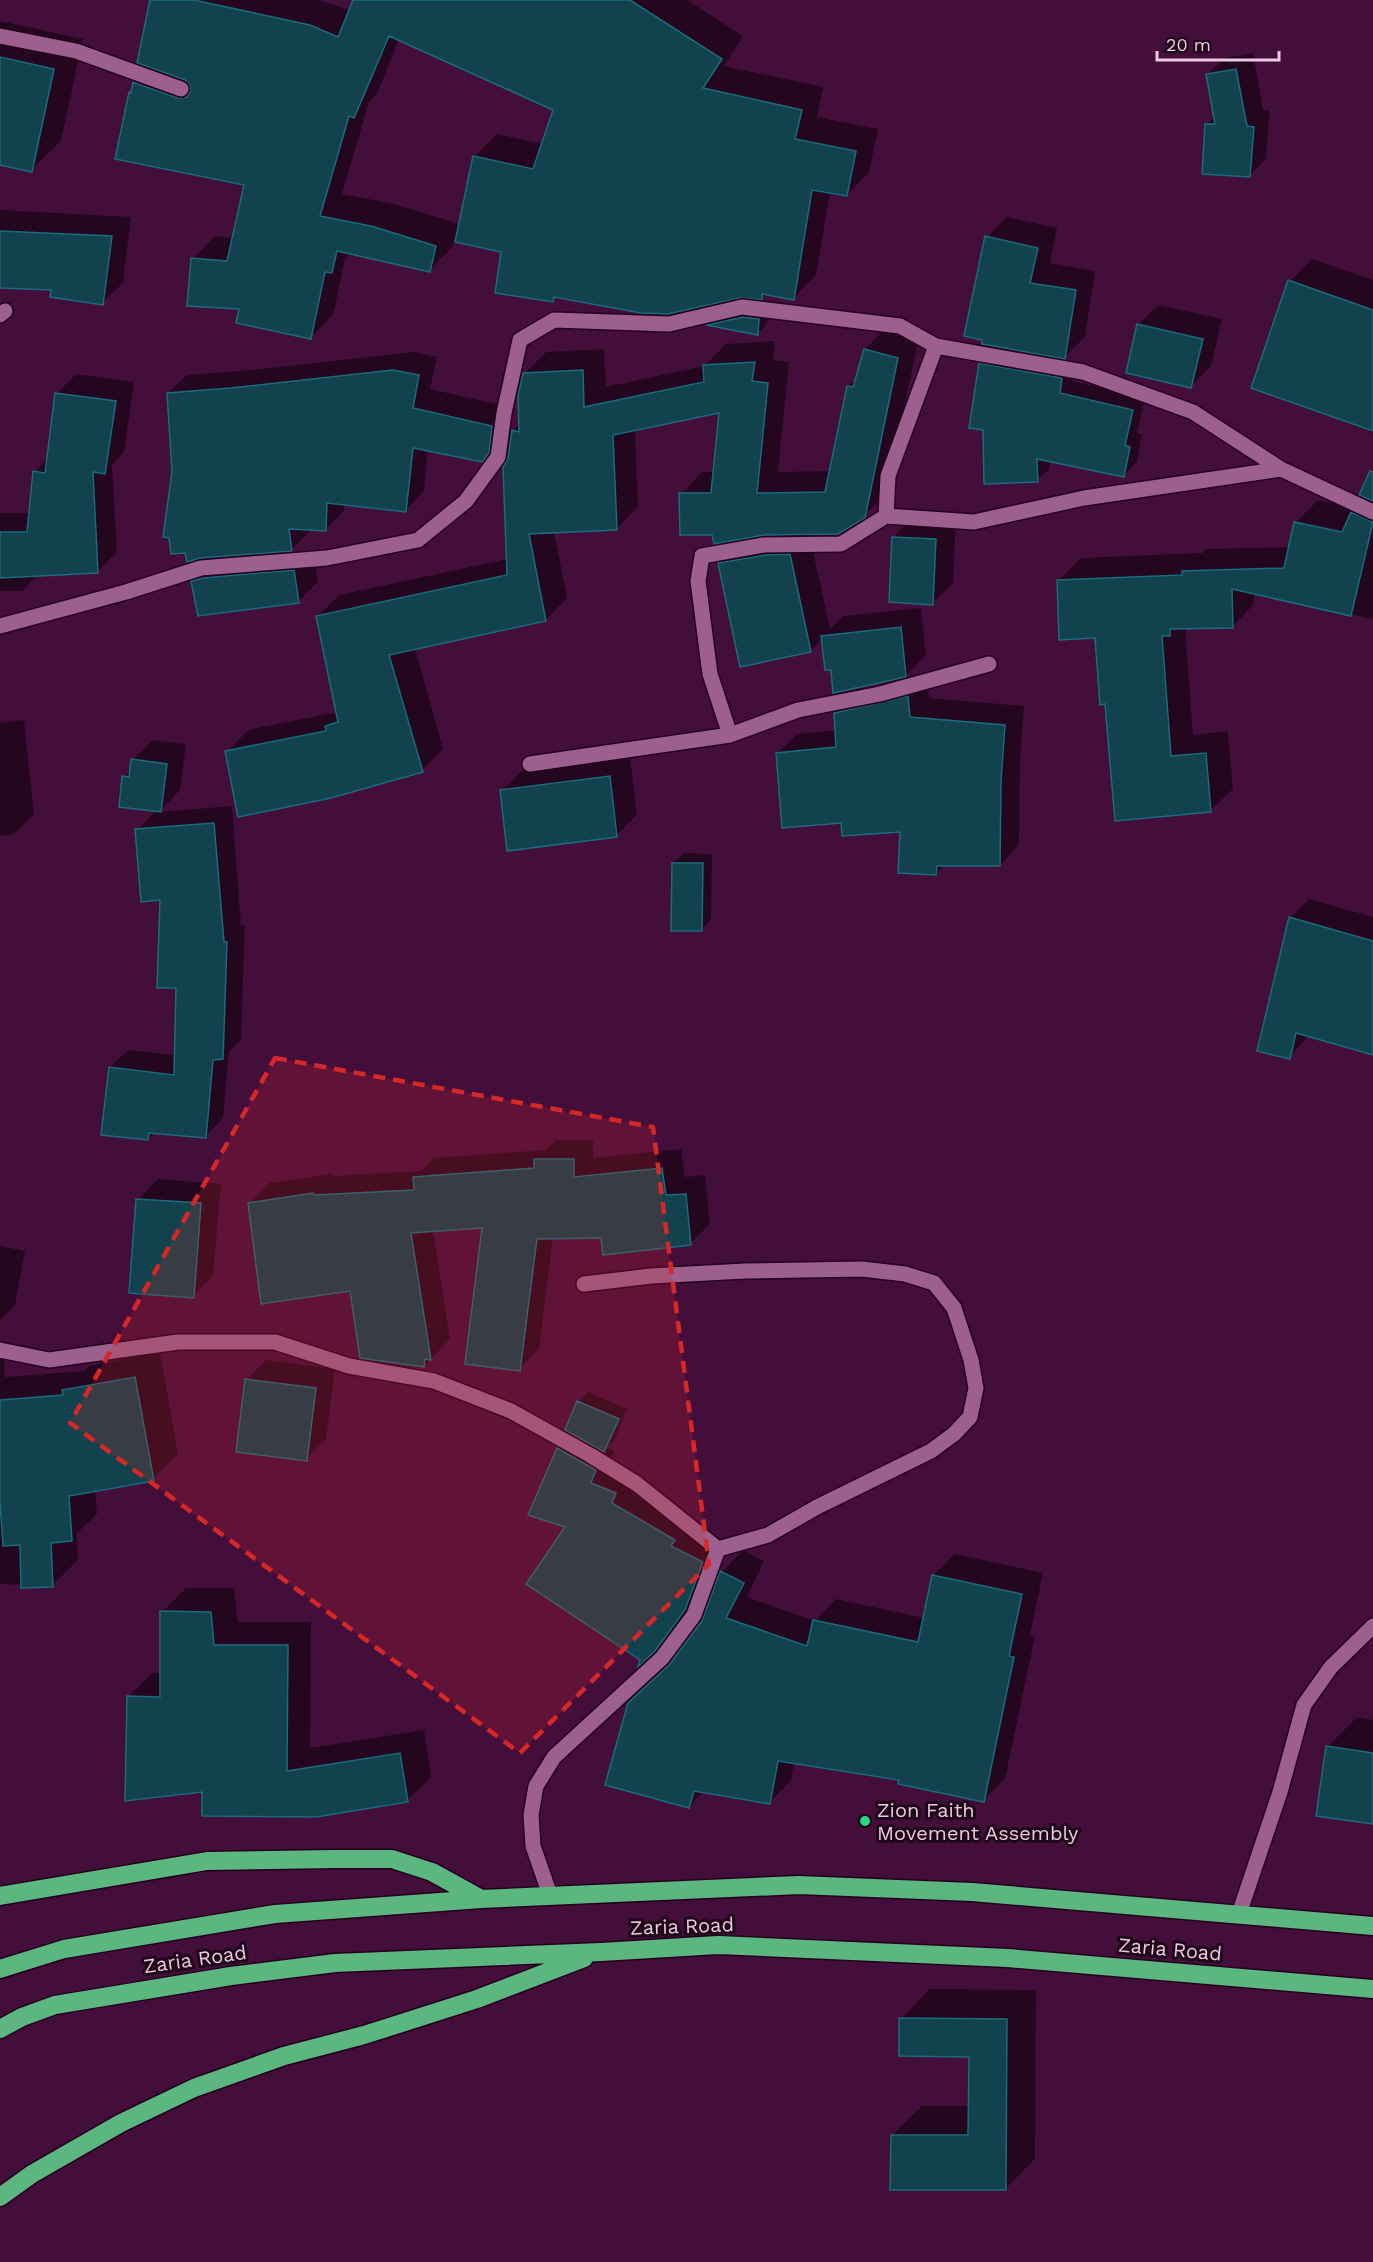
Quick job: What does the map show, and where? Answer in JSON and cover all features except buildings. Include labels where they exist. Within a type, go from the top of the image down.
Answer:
[{"type":"highway","points":[[0,1896],[207,1861],[392,1859],[432,1872],[481,1899]]},
{"type":"highway","points":[[0,1970],[64,1949],[275,1914],[550,1895],[799,1885],[972,1892],[1373,1926]]},
{"type":"highway","name":"Zaria Road","points":[[0,2029],[21,2017],[55,2005],[231,1976],[335,1963],[718,1945],[867,1950],[1020,1959],[1373,1989]]},
{"type":"highway","points":[[0,2197],[32,2174],[121,2123],[194,2088],[284,2056],[363,2035],[477,1999],[601,1952]]},
{"type":"street","points":[[0,36],[76,51],[181,89]]},
{"type":"street","points":[[0,626],[126,592],[201,568],[327,558],[418,540],[466,501],[498,457],[504,413],[520,340],[554,320],[669,324],[741,307],[900,326],[936,346],[1083,372],[1193,412],[1281,469],[1373,512]]},
{"type":"street","points":[[886,516],[888,476],[936,346]]},
{"type":"street","points":[[730,735],[710,674],[698,581],[702,556],[764,546],[841,544],[886,516],[974,522],[1084,498],[1281,469]]},
{"type":"street","points":[[530,764],[730,735],[798,710],[880,694],[989,664]]},
{"type":"street","points":[[584,1284],[651,1276],[746,1271],[861,1269],[905,1274],[934,1283],[954,1308],[971,1360],[976,1388],[970,1417],[954,1434],[931,1451],[817,1507],[768,1535],[718,1549]]},
{"type":"street","points":[[0,1350],[49,1360],[178,1342],[275,1342],[349,1366],[434,1381],[511,1411],[590,1455],[637,1484],[718,1549]]},
{"type":"street","points":[[550,1895],[533,1846],[531,1815],[536,1786],[554,1757],[625,1693],[669,1649],[694,1615],[718,1549]]},
{"type":"street","points":[[1239,1914],[1280,1792],[1304,1705],[1331,1667],[1373,1626]]},
{"type":"highlighted area","points":[[275,1058],[653,1127],[709,1564],[520,1753],[70,1423]]},
{"type":"place","name":"Zion Faith Movement Assembly","points":[[865,1821]]}]
